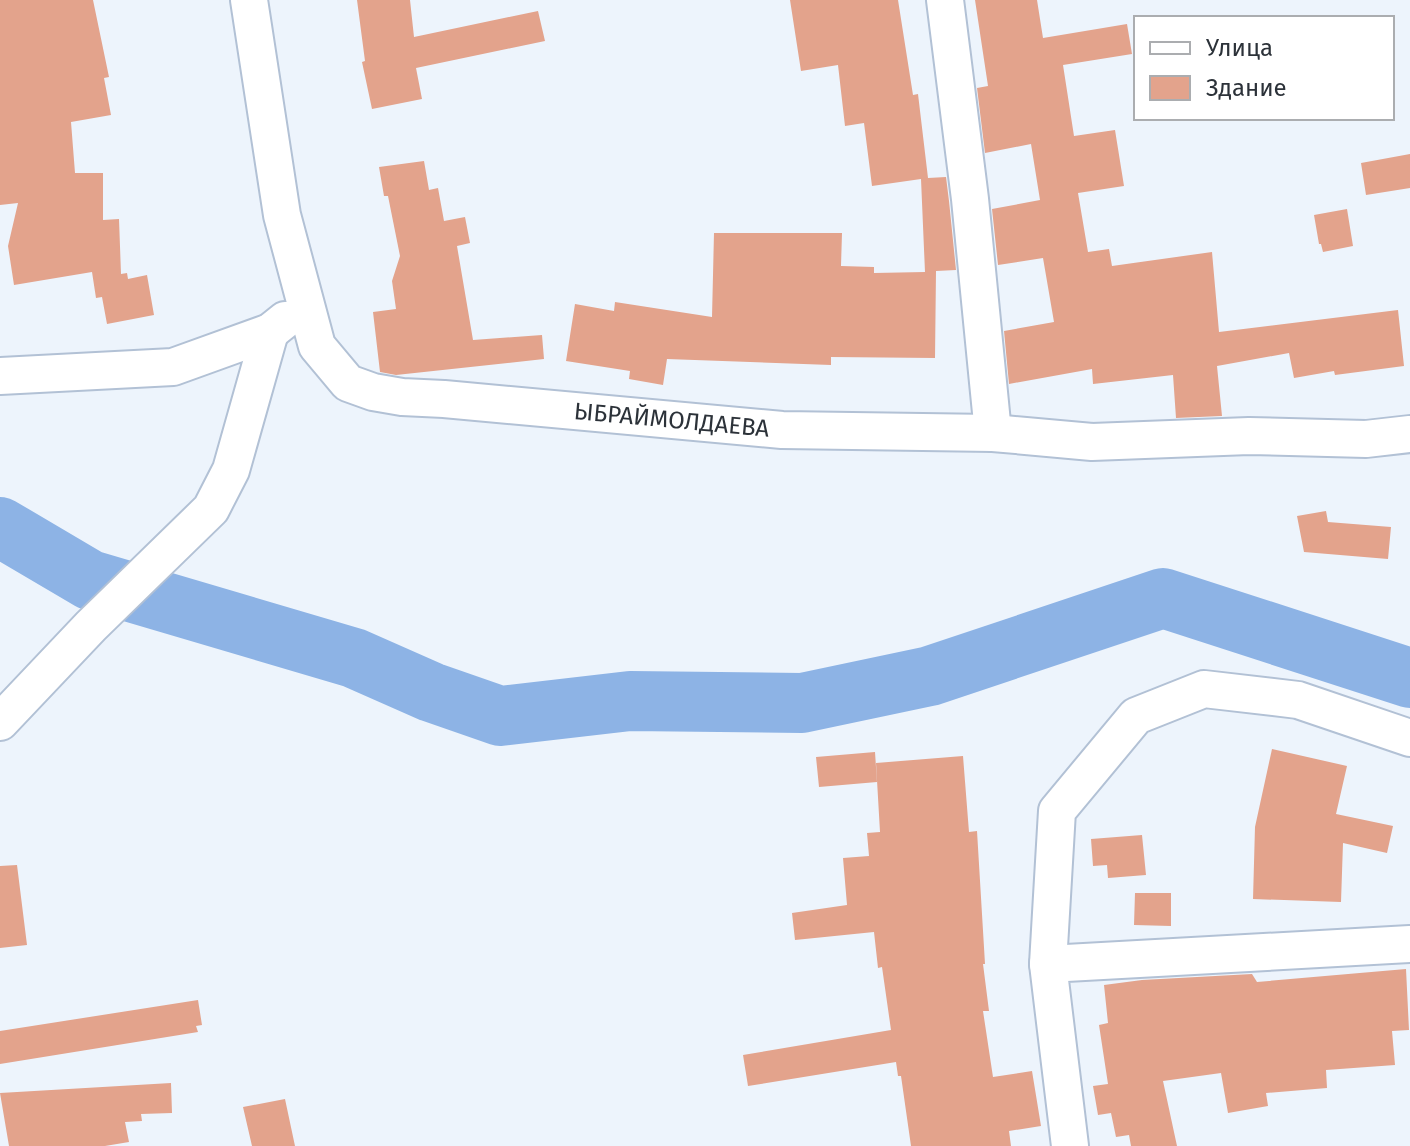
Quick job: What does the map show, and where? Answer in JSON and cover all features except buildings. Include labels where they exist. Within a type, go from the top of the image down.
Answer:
[{"type":"street","name":"ЫБРАЙМОЛДАЕВА","points":[[249,0],[282,215],[305,304],[317,346],[348,383],[373,392],[402,397],[782,430],[993,433],[1092,442],[1249,436],[1366,439],[1410,434]]},
{"type":"street","points":[[945,0],[970,199],[993,433]]},
{"type":"street","points":[[0,376],[173,367],[270,332],[305,304]]},
{"type":"street","points":[[0,722],[91,626],[211,509],[231,470],[270,332]]},
{"type":"street","points":[[1070,1146],[1048,964],[1057,811],[1136,716],[1204,689],[1298,700],[1410,738]]},
{"type":"street","points":[[1048,964],[1410,944]]},
{"type":"waterway","points":[[0,527],[90,580],[354,658],[431,692],[500,716],[630,701],[802,703],[930,676],[1163,598],[1410,678]]}]
